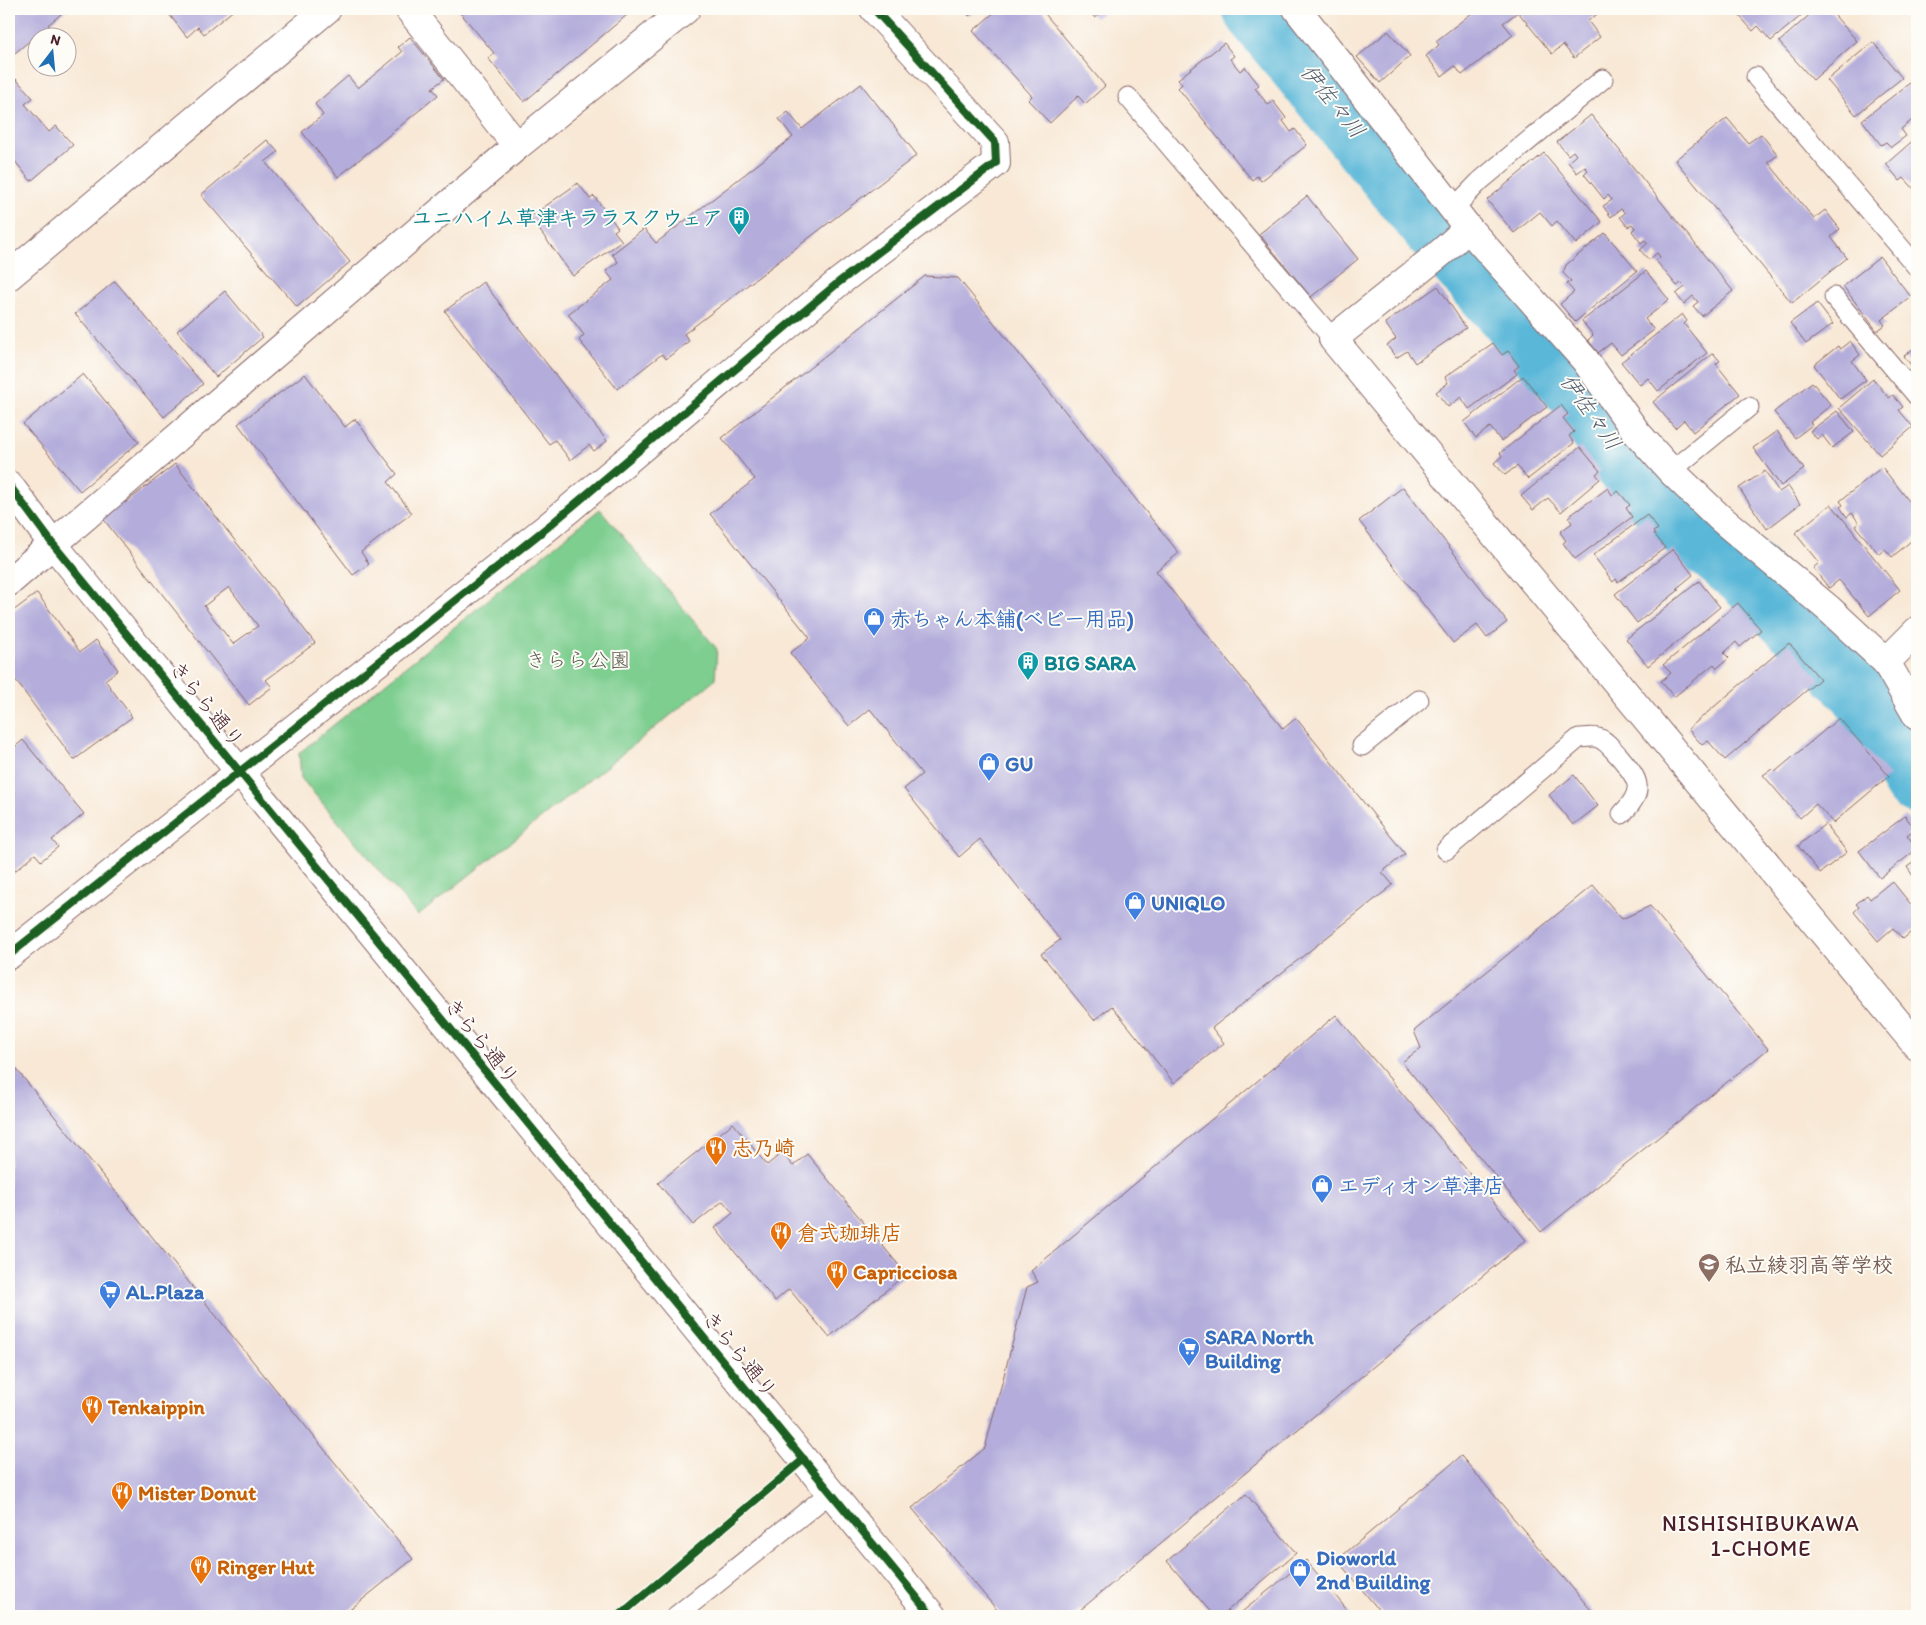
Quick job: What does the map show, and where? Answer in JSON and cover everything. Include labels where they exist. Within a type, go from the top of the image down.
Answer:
[{"type":"street","points":[[9,276],[327,9]]},
{"type":"street","points":[[409,9],[516,146]]},
{"type":"street","points":[[9,582],[516,146],[686,9]]},
{"type":"street","points":[[9,955],[549,526],[839,282],[996,164],[995,142],[874,9]]},
{"type":"street","points":[[1297,9],[1460,218],[1585,360],[1637,433],[1671,471],[1719,517],[1830,610],[1886,662],[1917,716]]},
{"type":"street","points":[[1460,218],[1443,251],[1333,340],[1917,1046]]},
{"type":"street","name":"きらら通り","points":[[9,485],[52,544],[932,1616]]},
{"type":"street","points":[[1886,662],[1917,631]]},
{"type":"lane","points":[[1756,77],[1917,267]]},
{"type":"lane","points":[[1460,218],[1480,181],[1602,79]]},
{"type":"lane","points":[[1128,97],[1333,340]]},
{"type":"lane","points":[[1834,296],[1917,396]]},
{"type":"lane","points":[[1671,471],[1749,407]]},
{"type":"lane","points":[[1362,746],[1419,700]]},
{"type":"lane","points":[[1446,850],[1578,738],[1598,738],[1610,746],[1636,776],[1638,790],[1632,804],[1622,814]]},
{"type":"lane","points":[[676,1616],[830,1492]]},
{"type":"green space","name":"きらら公園","points":[[600,509],[717,649],[715,680],[418,916],[301,778],[299,753]]},
{"type":"building","points":[[9,9],[67,9],[48,25],[50,28],[28,28],[28,42],[9,58]]},
{"type":"building","points":[[165,9],[235,9],[204,34],[198,27],[187,37]]},
{"type":"building","points":[[457,9],[634,9],[524,102],[488,58],[494,53]]},
{"type":"building","points":[[963,9],[978,9],[969,16]]},
{"type":"building","points":[[998,9],[1041,9],[1105,86],[1085,104],[1078,96],[1050,123],[1028,100],[1032,96],[973,31]]},
{"type":"building","points":[[1087,9],[1107,9],[1095,18]]},
{"type":"building","points":[[1477,9],[1604,9],[1588,21],[1600,37],[1574,58],[1563,45],[1552,54],[1518,12],[1503,23],[1513,35],[1462,75],[1455,66],[1442,76],[1426,56],[1439,45],[1436,41]]},
{"type":"building","points":[[1741,9],[1809,9],[1771,41],[1758,26],[1753,31],[1737,13]]},
{"type":"building","points":[[1816,9],[1829,9],[1857,41],[1813,80],[1779,42]]},
{"type":"building","points":[[1388,31],[1410,56],[1380,83],[1357,57]]},
{"type":"building","points":[[410,37],[444,79],[432,88],[438,95],[338,177],[302,132],[323,115],[315,104],[348,76],[358,88],[402,52],[398,47]]},
{"type":"building","points":[[1873,42],[1902,78],[1856,115],[1827,80]]},
{"type":"building","points":[[1224,43],[1234,56],[1230,59],[1240,71],[1245,67],[1259,85],[1255,88],[1268,105],[1273,101],[1286,118],[1283,121],[1291,132],[1295,129],[1307,145],[1261,181],[1257,176],[1252,180],[1178,88],[1182,84],[1178,79]]},
{"type":"building","points":[[16,79],[33,98],[25,104],[49,132],[56,126],[73,145],[31,181],[9,154],[9,85]]},
{"type":"building","points":[[1911,82],[1917,90],[1917,116],[1901,129],[1906,136],[1891,147],[1886,142],[1881,145],[1862,120]]},
{"type":"building","name":"ユニハイム草津キララスクウェア","points":[[861,84],[917,155],[684,334],[689,341],[666,359],[662,354],[617,389],[579,340],[584,335],[568,314],[613,280],[606,271],[618,262],[612,254],[644,229],[656,243],[793,137],[779,119],[788,112],[802,129]]},
{"type":"building","points":[[1591,115],[1733,291],[1702,316],[1693,306],[1698,302],[1693,296],[1684,304],[1676,294],[1685,287],[1681,283],[1677,286],[1656,261],[1660,257],[1657,253],[1649,260],[1640,250],[1648,243],[1645,240],[1641,243],[1632,231],[1635,228],[1632,224],[1628,227],[1620,217],[1625,213],[1621,209],[1611,217],[1603,206],[1612,200],[1608,195],[1604,199],[1584,174],[1588,170],[1585,167],[1577,173],[1568,162],[1576,155],[1573,151],[1568,155],[1557,142]]},
{"type":"building","points":[[1727,118],[1748,143],[1761,134],[1778,155],[1768,162],[1814,219],[1825,210],[1840,229],[1831,237],[1847,258],[1792,303],[1675,160]]},
{"type":"building","points":[[1917,137],[1917,192],[1904,178],[1900,181],[1886,164]]},
{"type":"building","points":[[267,140],[278,152],[265,162],[350,262],[297,307],[201,195]]},
{"type":"building","points":[[1544,153],[1602,222],[1576,244],[1557,221],[1552,226],[1540,212],[1514,233],[1487,200]]},
{"type":"building","points":[[578,183],[590,199],[594,196],[618,228],[614,231],[622,241],[573,276],[530,217]]},
{"type":"building","points":[[1307,196],[1358,259],[1311,297],[1259,234]]},
{"type":"building","points":[[1605,233],[1637,271],[1575,322],[1560,304],[1574,292],[1567,284],[1571,281],[1563,273],[1566,265]]},
{"type":"building","points":[[1880,257],[1911,297],[1881,320],[1885,325],[1877,331],[1843,286]]},
{"type":"building","points":[[1646,271],[1669,300],[1645,319],[1654,330],[1621,355],[1611,343],[1598,353],[1588,340],[1593,335],[1582,321]]},
{"type":"building","name":"BIG SARA","points":[[925,276],[958,278],[1179,553],[1156,571],[1283,729],[1296,718],[1405,854],[1382,872],[1393,885],[1212,1028],[1224,1043],[1174,1083],[1112,1006],[1094,1020],[1041,954],[1060,940],[980,839],[959,857],[904,789],[922,774],[870,709],[849,726],[790,653],[810,638],[710,514],[755,479],[722,438]]},
{"type":"building","points":[[115,281],[203,384],[164,417],[75,314]]},
{"type":"building","points":[[483,282],[607,441],[594,451],[589,445],[570,460],[555,440],[549,444],[445,311]]},
{"type":"building","points":[[1438,286],[1466,328],[1415,363],[1407,351],[1396,358],[1387,345],[1396,339],[1385,323]]},
{"type":"building","points":[[225,291],[263,337],[216,377],[177,331]]},
{"type":"building","points":[[1817,303],[1833,324],[1806,344],[1790,323]]},
{"type":"building","points":[[1682,314],[1687,321],[1684,324],[1707,353],[1658,391],[1648,378],[1640,385],[1621,362]]},
{"type":"building","points":[[1850,341],[1860,355],[1852,361],[1866,380],[1840,399],[1814,365],[1838,346],[1840,349]]},
{"type":"building","points":[[1493,343],[1502,355],[1508,351],[1519,366],[1514,370],[1517,374],[1469,409],[1461,397],[1448,407],[1436,392],[1448,383],[1445,377]]},
{"type":"building","points":[[1917,346],[1917,373],[1904,356]]},
{"type":"building","points":[[1713,353],[1720,361],[1716,364],[1740,394],[1693,432],[1684,420],[1675,428],[1653,402]]},
{"type":"building","points":[[83,374],[139,442],[80,491],[23,424]]},
{"type":"building","points":[[305,374],[345,427],[355,419],[397,474],[388,482],[412,513],[361,552],[369,564],[353,575],[238,424]]},
{"type":"building","points":[[1523,376],[1547,407],[1501,441],[1490,427],[1476,438],[1464,422]]},
{"type":"building","points":[[1873,379],[1889,398],[1893,395],[1903,407],[1899,410],[1913,427],[1880,455],[1839,408]]},
{"type":"building","points":[[1812,382],[1831,405],[1810,422],[1812,425],[1795,438],[1774,412]]},
{"type":"building","points":[[1561,405],[1568,414],[1563,418],[1574,432],[1569,436],[1574,443],[1528,479],[1517,466],[1505,475],[1494,463],[1502,456],[1500,453]]},
{"type":"building","points":[[1837,411],[1854,432],[1832,448],[1822,435],[1817,439],[1810,431]]},
{"type":"building","points":[[1777,431],[1804,469],[1781,486],[1753,448]]},
{"type":"building","points":[[1580,447],[1600,471],[1596,474],[1600,479],[1561,512],[1548,498],[1533,510],[1521,496]]},
{"type":"building","points":[[175,464],[315,643],[266,680],[272,687],[249,705],[101,516],[122,500],[125,503]],"holes":[[[229,587],[258,626],[233,644],[204,606]]]},
{"type":"building","points":[[1882,467],[1917,511],[1917,536],[1892,557],[1885,549],[1879,554],[1855,526],[1859,523],[1852,513],[1847,517],[1840,507],[1843,505],[1840,501]]},
{"type":"building","points":[[1765,471],[1779,492],[1788,486],[1800,504],[1767,529],[1739,488]]},
{"type":"building","points":[[1403,487],[1507,622],[1487,638],[1477,625],[1453,643],[1359,521]]},
{"type":"building","points":[[1608,488],[1612,495],[1618,491],[1630,505],[1626,508],[1632,517],[1575,559],[1563,543],[1566,541],[1560,532],[1572,523],[1568,517]]},
{"type":"building","points":[[1831,504],[1900,590],[1869,616],[1839,580],[1829,588],[1813,568],[1819,563],[1795,533]]},
{"type":"building","points":[[1647,515],[1658,529],[1653,532],[1665,548],[1618,582],[1616,579],[1613,582],[1593,555]]},
{"type":"building","points":[[1673,549],[1693,575],[1677,588],[1679,590],[1637,623],[1615,594]]},
{"type":"building","points":[[1699,581],[1720,607],[1648,666],[1626,639]]},
{"type":"building","points":[[37,593],[80,652],[96,640],[118,670],[105,680],[132,717],[74,760],[9,671],[9,614]]},
{"type":"building","points":[[1738,603],[1761,630],[1740,647],[1736,642],[1724,653],[1729,658],[1717,668],[1714,664],[1674,697],[1661,681],[1671,673],[1663,665]]},
{"type":"building","points":[[1789,643],[1820,679],[1725,760],[1708,741],[1702,745],[1688,729]]},
{"type":"building","points":[[1839,718],[1889,776],[1833,823],[1816,804],[1800,818],[1763,775],[1772,769],[1775,772]]},
{"type":"building","points":[[23,740],[84,814],[52,840],[58,847],[41,861],[35,854],[9,876],[9,752]]},
{"type":"building","points":[[1574,775],[1598,806],[1573,825],[1549,795]]},
{"type":"building","points":[[1905,816],[1915,829],[1907,835],[1917,849],[1880,878],[1859,851]]},
{"type":"building","points":[[1825,824],[1847,852],[1820,873],[1798,846]]},
{"type":"building","points":[[1917,860],[1917,882],[1907,867]]},
{"type":"building","points":[[1892,881],[1917,912],[1917,927],[1903,939],[1893,928],[1878,941],[1854,912],[1859,907],[1856,904],[1867,895],[1870,899]]},
{"type":"building","points":[[1593,885],[1622,919],[1650,906],[1768,1049],[1541,1232],[1402,1062],[1421,1048],[1414,1031]]},
{"type":"building","name":"SARA North Building","points":[[1336,1015],[1526,1240],[1073,1616],[1002,1616],[912,1508],[985,1448],[1027,1287],[1038,1282],[1031,1271]]},
{"type":"building","name":"AL.Plaza","points":[[9,1060],[413,1559],[342,1616],[9,1616]]},
{"type":"building","points":[[733,1123],[767,1165],[782,1153],[793,1166],[807,1154],[906,1274],[829,1337],[789,1289],[775,1301],[715,1228],[733,1213],[723,1201],[693,1225],[658,1183]]},
{"type":"building","points":[[1461,1456],[1596,1616],[1384,1616],[1337,1560]]},
{"type":"building","points":[[1246,1494],[1296,1553],[1221,1616],[1214,1616],[1167,1561]]},
{"type":"building","name":"Dioworld 2nd Building","points":[[1306,1560],[1352,1616],[1237,1616]]},
{"type":"waterway","name":"伊佐々川","points":[[1257,9],[1461,257],[1581,391],[1618,453],[1679,518],[1747,573],[1863,689],[1917,780]]},
{"type":"cycle path","points":[[9,955],[549,526],[839,282],[996,163],[995,142],[874,9]]},
{"type":"cycle path","points":[[9,485],[52,543],[932,1616]]},
{"type":"cycle path","points":[[619,1616],[804,1459]]},
{"type":"place","name":"ユニハイム草津キララスクウェア","points":[[739,236]]},
{"type":"place","name":"赤ちゃん本舗(ベビー用品)","points":[[874,637]]},
{"type":"place","name":"BIG SARA","points":[[1028,681]]},
{"type":"place","name":"GU","points":[[989,782]]},
{"type":"place","name":"UNIQLO","points":[[1135,921]]},
{"type":"place","name":"志乃崎","points":[[716,1166]]},
{"type":"place","name":"エディオン草津店","points":[[1322,1204]]},
{"type":"place","name":"倉式珈琲店","points":[[781,1251]]},
{"type":"place","name":"私立綾羽高等学校","points":[[1709,1283]]},
{"type":"place","name":"Capricciosa","points":[[837,1290]]},
{"type":"place","name":"AL.Plaza","points":[[110,1310]]},
{"type":"place","name":"SARA North Building","points":[[1189,1367]]},
{"type":"place","name":"Tenkaippin","points":[[92,1425]]},
{"type":"place","name":"Mister Donut","points":[[122,1511]]},
{"type":"place","name":"Ringer Hut","points":[[201,1585]]},
{"type":"place","name":"Dioworld 2nd Building","points":[[1300,1588]]},
{"type":"district","name":"NISHISHIBUKAWA 1-CHOME","points":[[1761,1536]]}]
